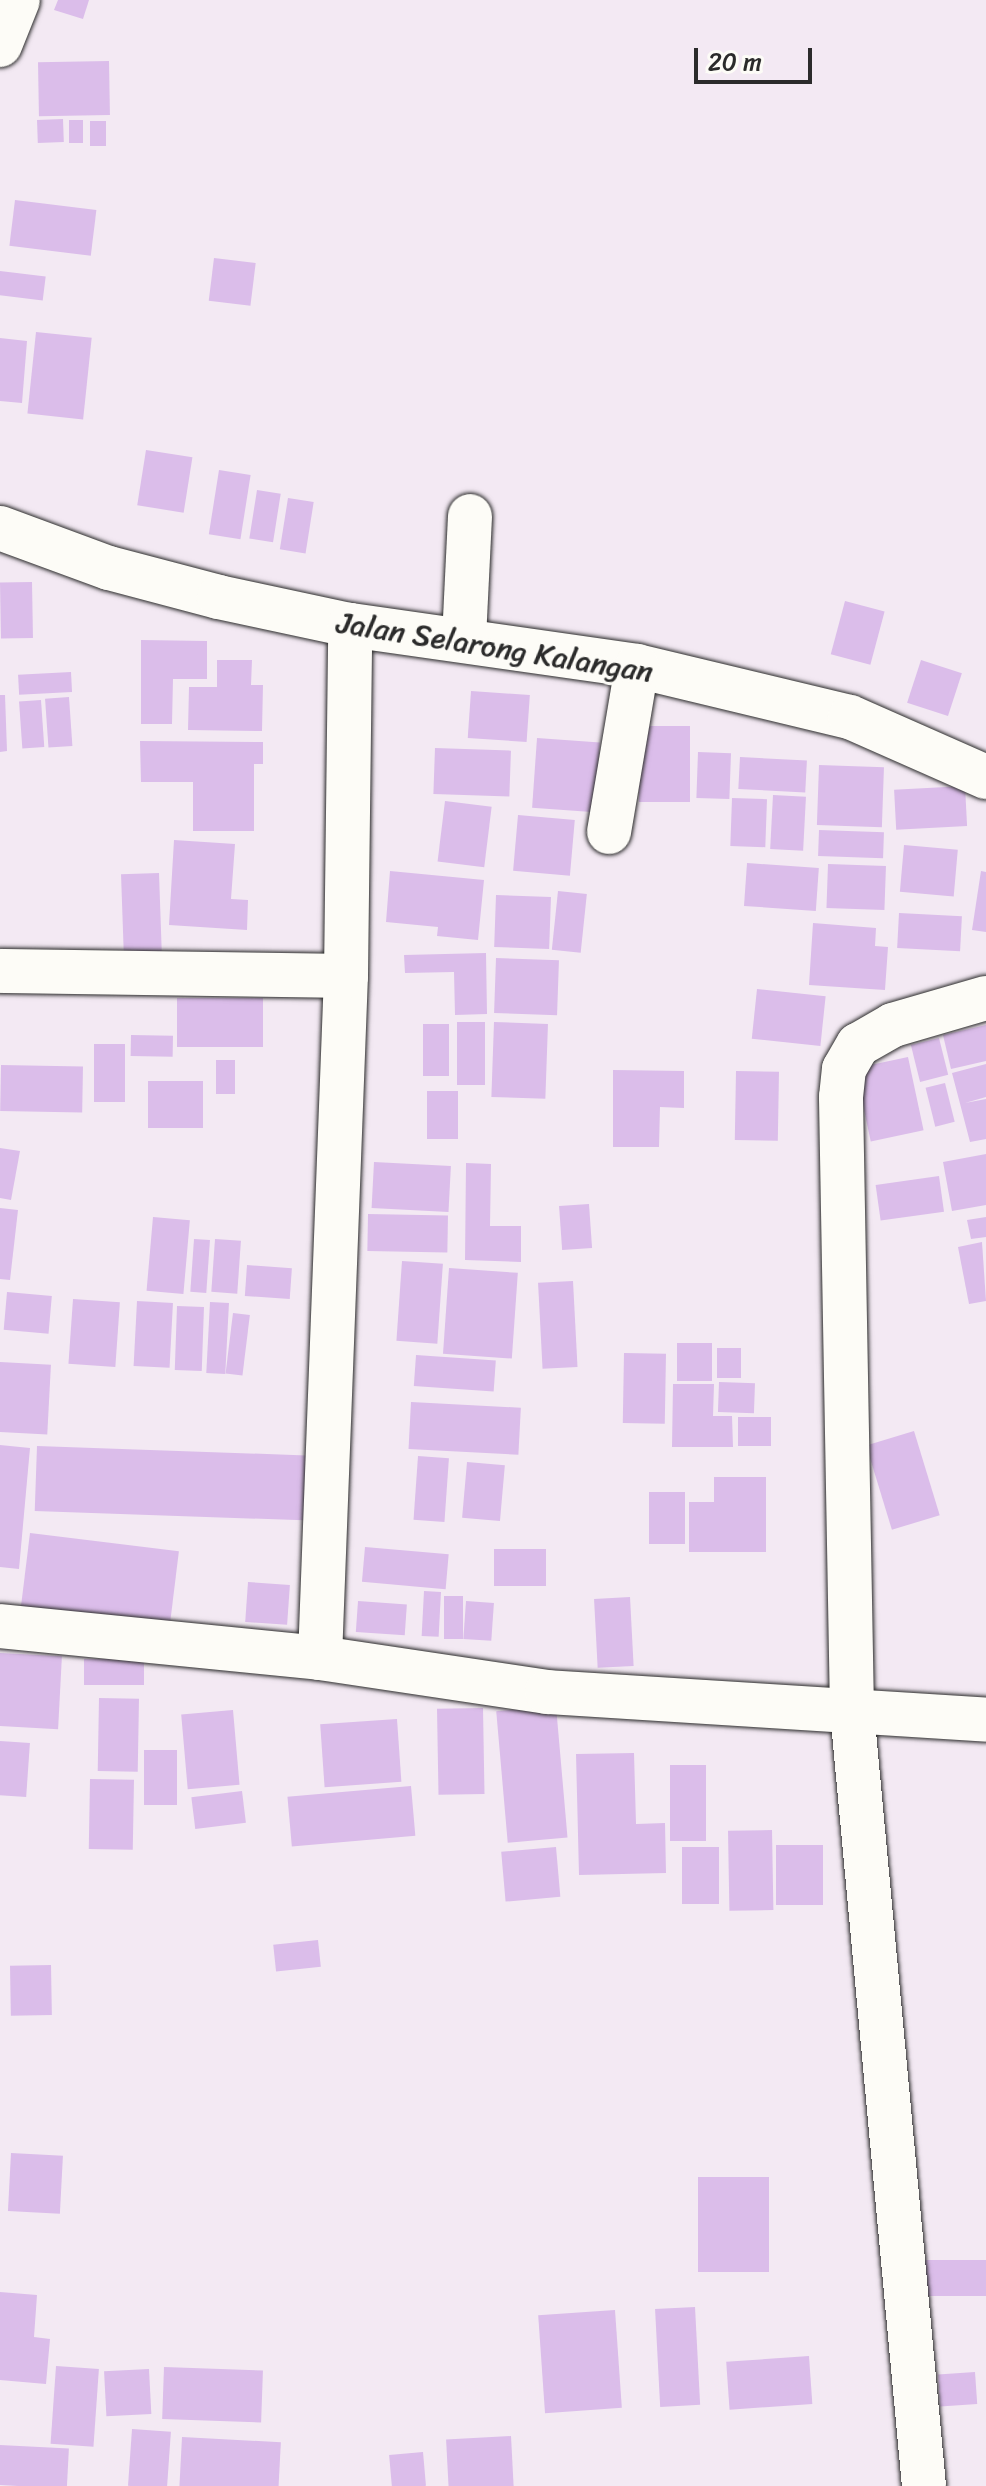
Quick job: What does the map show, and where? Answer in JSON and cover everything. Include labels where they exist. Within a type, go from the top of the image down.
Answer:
[{"type":"street","points":[[0,45],[18,0]]},
{"type":"street","points":[[464,639],[470,516]]},
{"type":"street","name":"Jalan Selarong Kalangan","points":[[0,528],[109,568],[350,625],[637,666],[850,717],[986,777]]},
{"type":"street","points":[[320,1658],[346,976],[350,625]]},
{"type":"street","points":[[609,832],[637,666]]},
{"type":"street","points":[[0,971],[346,976]]},
{"type":"street","points":[[924,2486],[852,1711],[844,1069],[858,1045],[893,1025],[986,998]]},
{"type":"street","points":[[0,1626],[320,1658],[547,1692],[986,1720]]},
{"type":"building","points":[[58,0],[89,0],[83,19],[54,10]]},
{"type":"building","points":[[109,61],[110,115],[39,116],[38,62]]},
{"type":"building","points":[[63,119],[64,142],[38,143],[37,120]]},
{"type":"building","points":[[69,120],[83,120],[83,143],[69,143]]},
{"type":"building","points":[[90,121],[106,121],[106,146],[90,146]]},
{"type":"building","points":[[15,200],[96,210],[91,256],[9,246]]},
{"type":"building","points":[[214,258],[256,263],[250,306],[209,301]]},
{"type":"building","points":[[0,271],[46,277],[43,300],[0,295]]},
{"type":"building","points":[[36,332],[92,338],[83,419],[27,414]]},
{"type":"building","points":[[0,338],[27,341],[22,403],[0,401]]},
{"type":"building","points":[[146,450],[192,457],[184,513],[137,505]]},
{"type":"building","points":[[219,470],[251,475],[240,539],[209,534]]},
{"type":"building","points":[[257,490],[281,494],[273,542],[249,538]]},
{"type":"building","points":[[288,498],[314,502],[306,553],[280,549]]},
{"type":"building","points":[[32,582],[33,638],[1,639],[0,583]]},
{"type":"building","points":[[845,601],[885,612],[870,665],[831,654]]},
{"type":"building","points":[[141,640],[207,641],[207,679],[173,679],[172,724],[141,724]]},
{"type":"building","points":[[217,660],[252,660],[251,685],[263,685],[262,731],[188,730],[189,687],[217,687]]},
{"type":"building","points":[[921,660],[962,673],[948,716],[907,703]]},
{"type":"building","points":[[71,672],[72,692],[19,695],[18,675]]},
{"type":"building","points":[[471,691],[530,695],[527,742],[468,738]]},
{"type":"building","points":[[0,695],[5,695],[7,751],[0,752]]},
{"type":"building","points":[[69,697],[72,746],[48,748],[45,699]]},
{"type":"building","points":[[41,700],[44,747],[22,748],[19,702]]},
{"type":"building","points":[[639,726],[690,726],[690,802],[639,802]]},
{"type":"building","points":[[537,738],[600,742],[595,812],[532,808]]},
{"type":"building","points":[[140,741],[263,742],[263,764],[254,764],[254,831],[193,831],[193,782],[141,782]]},
{"type":"building","points":[[435,748],[511,751],[509,797],[433,794]]},
{"type":"building","points":[[698,752],[731,753],[729,799],[696,798]]},
{"type":"building","points":[[740,757],[807,761],[805,792],[738,789]]},
{"type":"building","points":[[819,765],[884,767],[882,827],[817,825]]},
{"type":"building","points":[[965,786],[967,826],[896,830],[894,790]]},
{"type":"building","points":[[773,795],[806,797],[803,851],[770,849]]},
{"type":"building","points":[[732,798],[767,799],[765,847],[730,846]]},
{"type":"building","points":[[445,801],[492,807],[484,867],[438,862]]},
{"type":"building","points":[[518,815],[575,820],[570,876],[513,871]]},
{"type":"building","points":[[819,830],[884,832],[883,858],[818,856]]},
{"type":"building","points":[[174,840],[235,844],[231,899],[248,900],[247,930],[169,925]]},
{"type":"building","points":[[904,845],[958,850],[954,897],[900,892]]},
{"type":"building","points":[[747,863],[819,868],[816,911],[744,906]]},
{"type":"building","points":[[828,864],[886,866],[884,910],[826,908]]},
{"type":"building","points":[[390,871],[484,880],[478,940],[437,936],[438,927],[386,922]]},
{"type":"building","points":[[981,871],[986,872],[986,932],[972,930]]},
{"type":"building","points":[[159,873],[162,965],[124,966],[121,874]]},
{"type":"building","points":[[558,891],[587,894],[581,953],[552,950]]},
{"type":"building","points":[[496,895],[551,897],[549,949],[494,947]]},
{"type":"building","points":[[899,913],[962,916],[960,951],[897,948]]},
{"type":"building","points":[[813,923],[876,928],[875,946],[888,947],[885,990],[809,985]]},
{"type":"building","points":[[486,953],[487,1014],[455,1015],[454,972],[405,973],[404,955]]},
{"type":"building","points":[[496,958],[559,960],[557,1015],[494,1013]]},
{"type":"building","points":[[757,989],[826,996],[820,1046],[752,1039]]},
{"type":"building","points":[[177,998],[263,998],[263,1047],[177,1047]]},
{"type":"building","points":[[457,1022],[485,1022],[485,1085],[457,1085]]},
{"type":"building","points":[[494,1022],[548,1024],[545,1099],[491,1097]]},
{"type":"building","points":[[423,1024],[449,1024],[449,1076],[423,1076]]},
{"type":"building","points":[[986,1025],[986,1061],[951,1069],[943,1035]]},
{"type":"building","points":[[131,1035],[173,1036],[173,1057],[131,1056]]},
{"type":"building","points":[[939,1038],[948,1075],[920,1082],[911,1045]]},
{"type":"building","points":[[94,1044],[125,1044],[125,1102],[94,1102]]},
{"type":"building","points":[[908,1057],[924,1130],[871,1142],[855,1068]]},
{"type":"building","points":[[216,1060],[235,1060],[235,1094],[216,1094]]},
{"type":"building","points":[[986,1064],[986,1097],[965,1103],[986,1099],[986,1139],[970,1142],[952,1073]]},
{"type":"building","points":[[1,1065],[83,1066],[82,1112],[0,1111]]},
{"type":"building","points":[[613,1070],[684,1071],[684,1108],[660,1107],[659,1147],[613,1147]]},
{"type":"building","points":[[736,1071],[779,1072],[778,1141],[735,1140]]},
{"type":"building","points":[[148,1081],[203,1081],[203,1128],[148,1128]]},
{"type":"building","points":[[945,1083],[955,1122],[935,1127],[926,1088]]},
{"type":"building","points":[[427,1091],[458,1091],[458,1139],[427,1139]]},
{"type":"building","points":[[0,1148],[20,1151],[11,1200],[0,1198]]},
{"type":"building","points":[[986,1154],[986,1205],[952,1211],[943,1162]]},
{"type":"building","points":[[374,1162],[451,1166],[448,1212],[372,1208]]},
{"type":"building","points":[[466,1163],[491,1164],[490,1226],[521,1226],[521,1262],[465,1260]]},
{"type":"building","points":[[939,1176],[944,1212],[881,1221],[876,1185]]},
{"type":"building","points":[[589,1204],[592,1248],[562,1250],[559,1206]]},
{"type":"building","points":[[0,1208],[18,1210],[10,1280],[0,1279]]},
{"type":"building","points":[[368,1214],[448,1215],[447,1252],[367,1251]]},
{"type":"building","points":[[153,1217],[190,1220],[183,1294],[147,1291]]},
{"type":"building","points":[[986,1217],[986,1237],[971,1239],[967,1220]]},
{"type":"building","points":[[194,1239],[210,1240],[206,1293],[190,1292]]},
{"type":"building","points":[[215,1239],[241,1241],[237,1294],[211,1292]]},
{"type":"building","points":[[982,1242],[986,1301],[969,1304],[958,1247]]},
{"type":"building","points":[[402,1261],[443,1264],[437,1344],[396,1341]]},
{"type":"building","points":[[247,1265],[292,1268],[290,1299],[245,1296]]},
{"type":"building","points":[[449,1268],[518,1273],[512,1359],[443,1354]]},
{"type":"building","points":[[573,1281],[578,1367],[543,1369],[538,1283]]},
{"type":"building","points":[[7,1292],[52,1296],[49,1334],[4,1330]]},
{"type":"building","points":[[73,1299],[120,1302],[115,1367],[68,1364]]},
{"type":"building","points":[[137,1301],[173,1303],[170,1368],[134,1366]]},
{"type":"building","points":[[210,1302],[229,1303],[225,1374],[206,1373]]},
{"type":"building","points":[[177,1306],[204,1307],[202,1371],[175,1370]]},
{"type":"building","points":[[233,1313],[250,1315],[242,1376],[226,1374]]},
{"type":"building","points":[[677,1343],[712,1343],[712,1381],[677,1381]]},
{"type":"building","points":[[717,1348],[741,1348],[741,1378],[717,1378]]},
{"type":"building","points":[[624,1353],[666,1354],[665,1424],[623,1423]]},
{"type":"building","points":[[416,1355],[496,1361],[494,1392],[414,1386]]},
{"type":"building","points":[[0,1362],[51,1365],[47,1435],[0,1432]]},
{"type":"building","points":[[719,1382],[755,1383],[754,1413],[718,1412]]},
{"type":"building","points":[[673,1384],[714,1384],[713,1416],[732,1416],[733,1447],[672,1447]]},
{"type":"building","points":[[411,1402],[521,1408],[518,1455],[409,1449]]},
{"type":"building","points":[[738,1417],[771,1417],[771,1446],[738,1446]]},
{"type":"building","points":[[914,1431],[940,1515],[892,1530],[866,1446]]},
{"type":"building","points":[[0,1445],[30,1448],[19,1569],[0,1567]]},
{"type":"building","points":[[37,1446],[313,1456],[311,1521],[35,1511]]},
{"type":"building","points":[[418,1456],[449,1458],[444,1522],[414,1520]]},
{"type":"building","points":[[467,1462],[505,1465],[500,1521],[462,1518]]},
{"type":"building","points":[[714,1477],[766,1477],[766,1552],[689,1552],[689,1502],[714,1502]]},
{"type":"building","points":[[649,1492],[685,1492],[685,1544],[649,1544]]},
{"type":"building","points":[[30,1533],[179,1551],[170,1625],[21,1606]]},
{"type":"building","points":[[365,1547],[449,1554],[446,1589],[362,1582]]},
{"type":"building","points":[[494,1549],[546,1549],[546,1586],[494,1586]]},
{"type":"building","points":[[248,1582],[290,1585],[287,1625],[245,1622]]},
{"type":"building","points":[[424,1591],[441,1592],[439,1637],[422,1636]]},
{"type":"building","points":[[444,1596],[463,1596],[463,1639],[444,1639]]},
{"type":"building","points":[[630,1597],[634,1666],[598,1668],[594,1599]]},
{"type":"building","points":[[358,1601],[407,1604],[405,1635],[356,1632]]},
{"type":"building","points":[[466,1601],[494,1603],[491,1641],[463,1639]]},
{"type":"building","points":[[0,1653],[62,1656],[58,1729],[0,1726]]},
{"type":"building","points":[[84,1659],[144,1659],[144,1685],[84,1685]]},
{"type":"building","points":[[99,1698],[139,1699],[138,1772],[98,1771]]},
{"type":"building","points":[[556,1706],[568,1837],[508,1843],[496,1711]]},
{"type":"building","points":[[483,1708],[485,1794],[439,1795],[437,1709]]},
{"type":"building","points":[[233,1710],[240,1785],[188,1789],[181,1715]]},
{"type":"building","points":[[397,1719],[401,1782],[325,1787],[320,1724]]},
{"type":"building","points":[[0,1741],[30,1743],[26,1797],[0,1795]]},
{"type":"building","points":[[144,1750],[177,1750],[177,1805],[144,1805]]},
{"type":"building","points":[[634,1753],[636,1824],[665,1823],[666,1873],[579,1875],[576,1754]]},
{"type":"building","points":[[670,1765],[706,1765],[706,1841],[670,1841]]},
{"type":"building","points":[[90,1779],[134,1780],[133,1850],[89,1849]]},
{"type":"building","points":[[411,1786],[415,1836],[292,1847],[287,1797]]},
{"type":"building","points":[[242,1791],[246,1823],[195,1829],[191,1797]]},
{"type":"building","points":[[772,1830],[773,1910],[729,1911],[728,1831]]},
{"type":"building","points":[[776,1845],[823,1845],[823,1905],[776,1905]]},
{"type":"building","points":[[556,1847],[560,1897],[506,1902],[501,1852]]},
{"type":"building","points":[[682,1847],[719,1847],[719,1904],[682,1904]]},
{"type":"building","points":[[318,1940],[321,1967],[276,1972],[273,1945]]},
{"type":"building","points":[[51,1965],[52,2015],[11,2016],[10,1966]]},
{"type":"building","points":[[11,2153],[63,2156],[60,2214],[8,2211]]},
{"type":"building","points":[[698,2177],[769,2177],[769,2272],[698,2272]]},
{"type":"building","points":[[914,2260],[986,2260],[986,2296],[914,2296]]},
{"type":"building","points":[[0,2292],[37,2295],[34,2337],[50,2339],[46,2384],[0,2380]]},
{"type":"building","points":[[695,2307],[700,2405],[660,2407],[655,2309]]},
{"type":"building","points":[[615,2310],[622,2408],[545,2413],[538,2315]]},
{"type":"building","points":[[809,2356],[812,2404],[730,2410],[726,2362]]},
{"type":"building","points":[[56,2366],[99,2369],[93,2447],[51,2444]]},
{"type":"building","points":[[164,2367],[263,2370],[261,2422],[162,2419]]},
{"type":"building","points":[[149,2369],[151,2414],[106,2416],[104,2371]]},
{"type":"building","points":[[975,2372],[977,2404],[940,2407],[938,2375]]},
{"type":"building","points":[[132,2429],[171,2432],[167,2486],[128,2486]]},
{"type":"building","points":[[511,2436],[514,2486],[449,2486],[446,2439]]},
{"type":"building","points":[[182,2437],[281,2442],[279,2486],[179,2486]]},
{"type":"building","points":[[0,2445],[69,2449],[67,2486],[0,2485]]},
{"type":"building","points":[[423,2452],[426,2486],[392,2486],[389,2455]]}]
